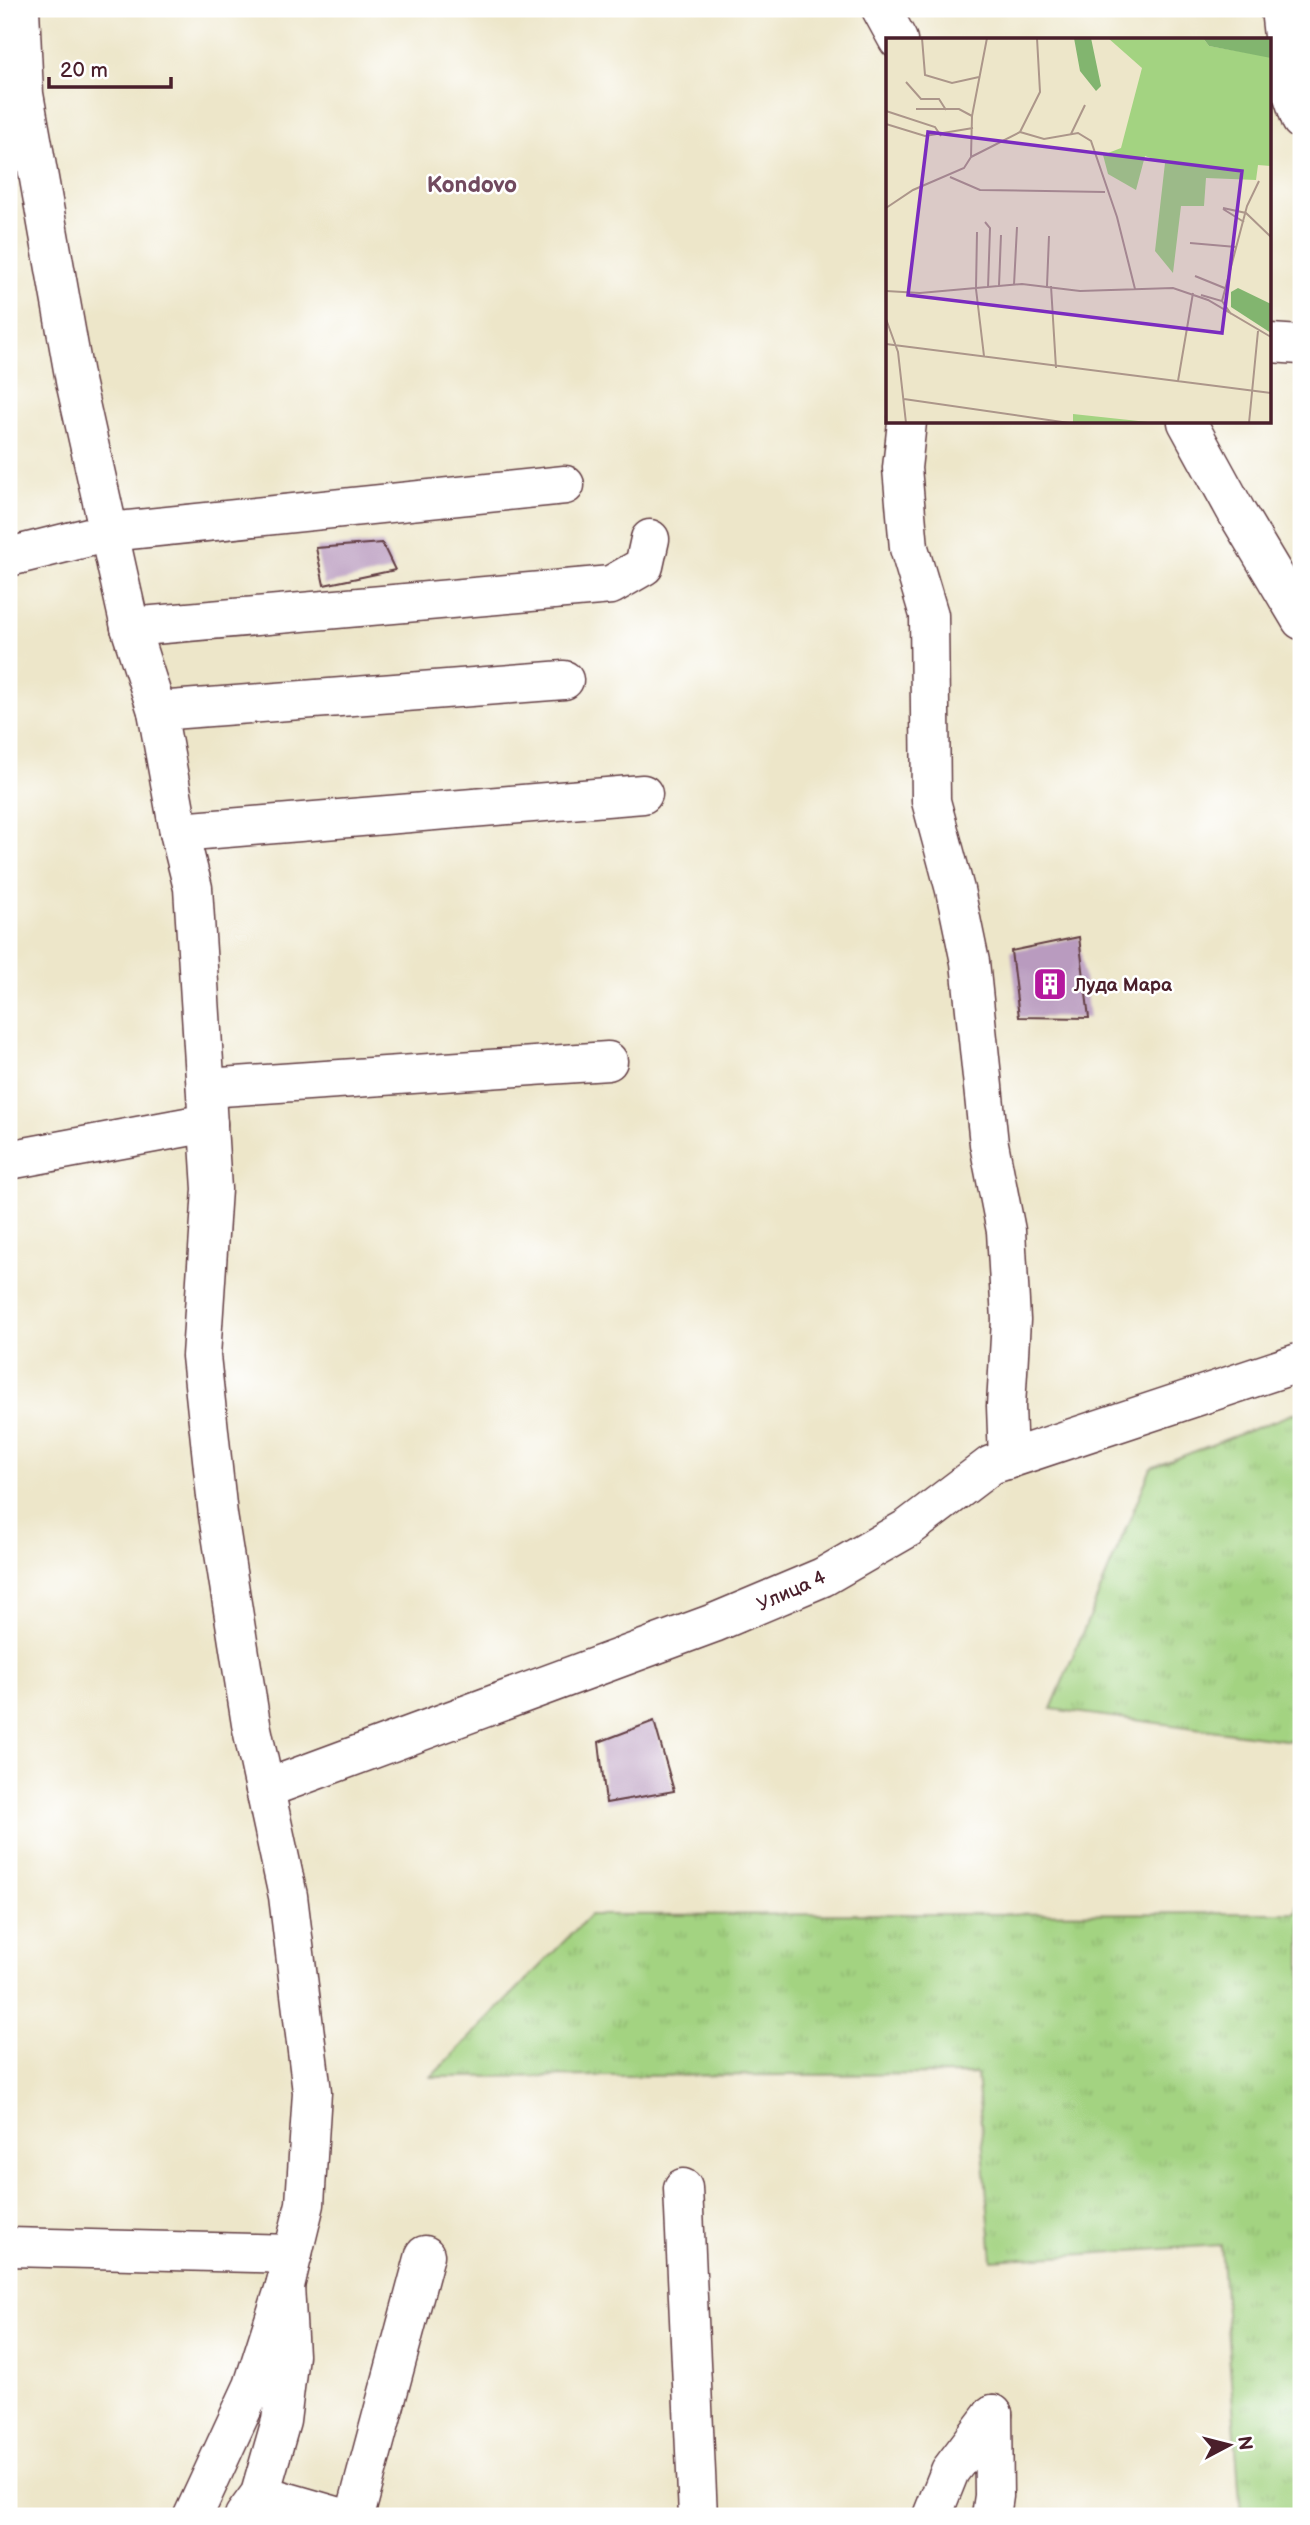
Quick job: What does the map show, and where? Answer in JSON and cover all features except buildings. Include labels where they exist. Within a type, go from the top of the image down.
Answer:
[{"type":"street","points":[[19,9],[24,94],[75,381],[131,627],[157,711],[179,832],[193,888],[212,1189],[201,1356],[218,1515],[251,1724],[288,1896],[312,2092],[305,2203],[289,2270],[253,2386],[194,2516]]},
{"type":"street","points":[[881,9],[897,38]]},
{"type":"street","points":[[1280,9],[1288,80],[1300,108]]},
{"type":"street","points":[[1272,343],[1301,345]]},
{"type":"street","points":[[907,424],[902,468],[909,548],[929,615],[932,801],[970,962],[989,1144],[1006,1231],[1011,1320],[1006,1406],[1008,1460]]},
{"type":"street","points":[[1188,424],[1301,620]]},
{"type":"street","points":[[9,556],[109,532],[565,485]]},
{"type":"street","points":[[131,627],[611,585],[644,566],[650,539]]},
{"type":"street","points":[[157,711],[564,680]]},
{"type":"street","points":[[179,832],[643,794]]},
{"type":"street","points":[[9,1160],[207,1106],[608,1060]]},
{"type":"street","name":"Улица 4","points":[[265,1790],[714,1623],[823,1577],[908,1528],[991,1465],[1301,1363]]},
{"type":"street","points":[[683,2188],[698,2516]]},
{"type":"street","points":[[9,2247],[289,2270]]},
{"type":"street","points":[[355,2516],[425,2255]]},
{"type":"street","points":[[289,2270],[289,2355],[281,2421],[252,2505],[336,2516]]},
{"type":"street","points":[[932,2516],[950,2471],[993,2414],[994,2496],[991,2516]]},
{"type":"green space","points":[[1300,1411],[1301,1742],[1051,1709],[1151,1468]]},
{"type":"green space","points":[[1301,1890],[1301,2516],[1241,2516],[1221,2245],[992,2260],[977,2074],[431,2077],[590,1915],[1296,1913]]},
{"type":"place","name":"Луда Мара","points":[[1050,984]]},
{"type":"district","name":"Kondovo","points":[[472,184]]}]
